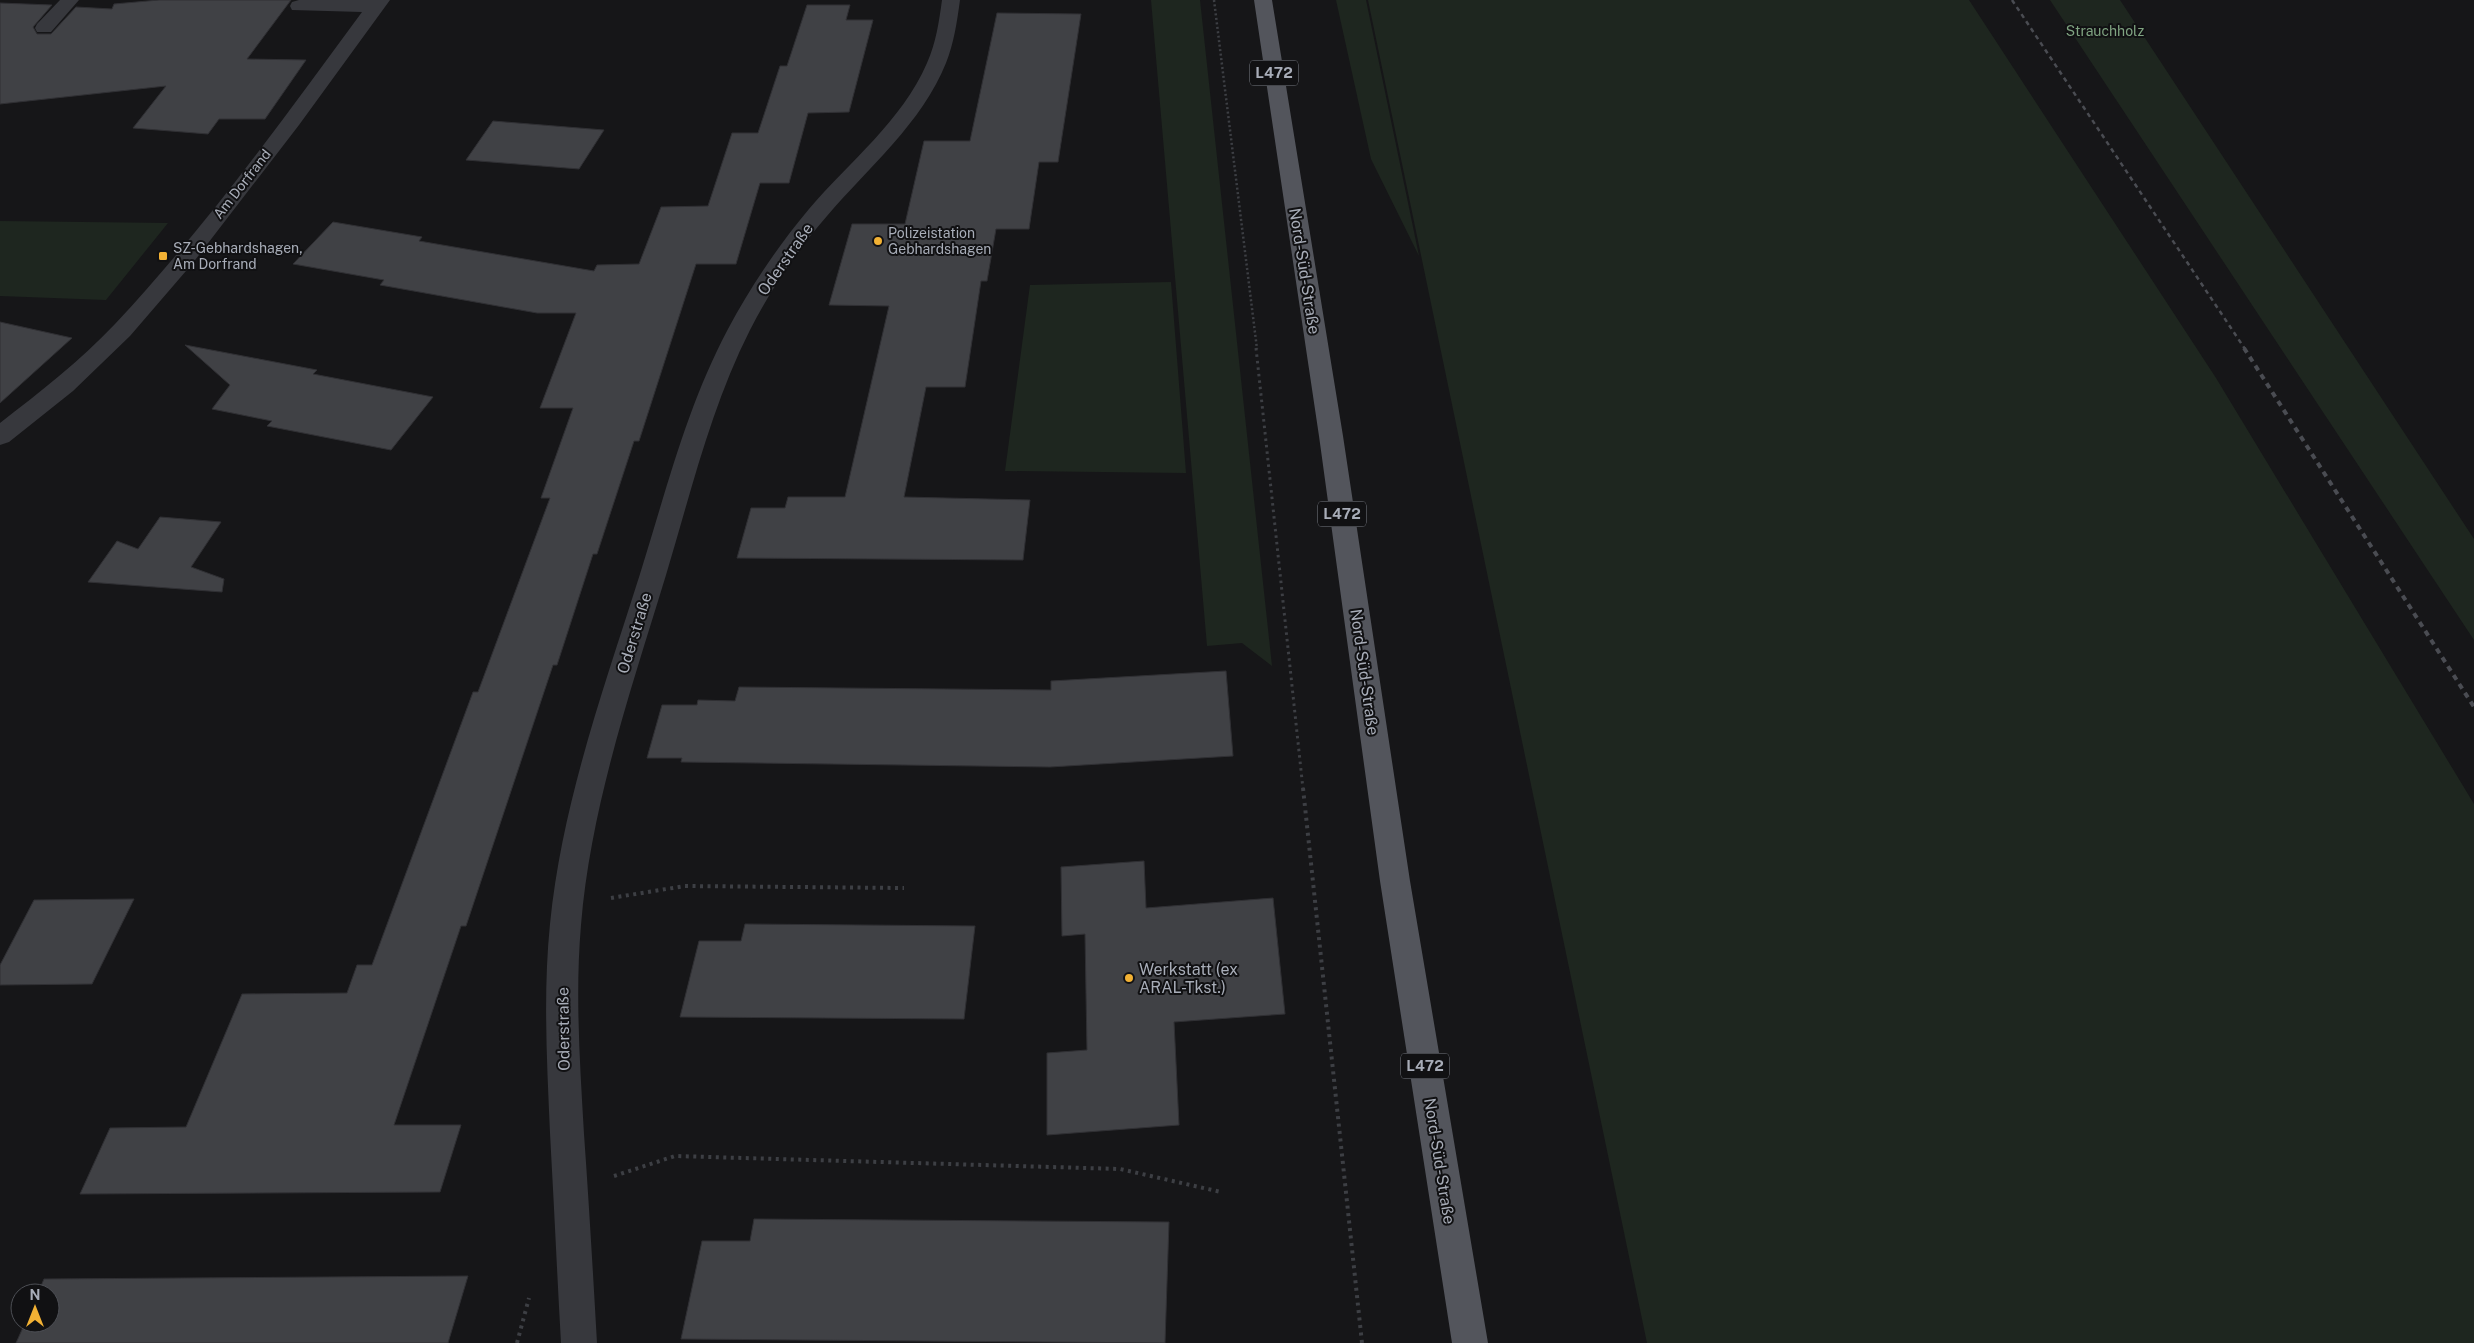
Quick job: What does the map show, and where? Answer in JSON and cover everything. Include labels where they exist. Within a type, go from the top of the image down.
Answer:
[{"type":"main road","name":"Nord-Süd-Straße","points":[[1263,0],[1332,436],[1395,881],[1470,1343]]},
{"type":"street","points":[[44,28],[70,0]]},
{"type":"street","name":"Oderstraße","points":[[579,1343],[564,1075],[562,974],[568,904],[580,824],[598,751],[684,470],[708,399],[722,365],[753,305],[783,258],[852,173],[896,129],[922,93],[936,66],[946,40],[951,0]]},
{"type":"street","points":[[299,6],[379,3]]},
{"type":"street","name":"Am Dorfrand","points":[[0,436],[65,385],[122,330],[184,259],[256,167],[379,3]]},
{"type":"path","points":[[1214,0],[1252,297],[1296,734],[1362,1343]]},
{"type":"path","points":[[568,904],[685,886],[904,888]]},
{"type":"path","points":[[570,1191],[675,1156],[1120,1169],[1221,1192]]},
{"type":"green space","points":[[1151,0],[1200,0],[1272,666],[1242,643],[1207,646]]},
{"type":"green space","points":[[1336,0],[1366,0],[1419,256],[1371,159]]},
{"type":"green space","points":[[1368,0],[1969,0],[2216,378],[2474,804],[2474,1343],[1647,1343]]},
{"type":"green space","name":"Strauchholz","points":[[2050,0],[2120,0],[2474,539],[2474,640]]},
{"type":"green space","points":[[0,221],[168,223],[106,300],[0,296]]},
{"type":"green space","points":[[1171,282],[1186,473],[1005,471],[1030,285]]},
{"type":"building","points":[[159,0],[291,0],[247,59],[306,60],[265,119],[219,119],[208,134],[133,128],[166,86],[0,104],[0,3],[52,5],[33,27],[37,34],[51,34],[76,7],[112,9],[114,4]]},
{"type":"building","points":[[807,5],[850,5],[846,20],[873,20],[849,112],[808,113],[789,183],[760,183],[736,264],[696,264],[639,441],[634,441],[597,554],[593,554],[557,665],[553,665],[466,926],[461,926],[394,1125],[461,1125],[440,1192],[80,1194],[110,1128],[186,1127],[242,994],[347,993],[357,965],[372,965],[473,692],[478,692],[550,498],[541,498],[573,408],[540,408],[576,313],[537,313],[380,285],[384,280],[293,264],[333,222],[422,237],[419,241],[594,271],[597,265],[639,264],[661,207],[708,206],[732,133],[758,133],[780,66],[787,66]]},
{"type":"building","points":[[997,13],[1081,14],[1058,162],[1039,162],[1029,229],[996,229],[987,281],[981,281],[965,387],[926,387],[904,497],[1030,500],[1023,560],[737,558],[751,508],[785,508],[788,497],[845,497],[889,306],[829,305],[852,224],[905,224],[924,141],[970,141]]},
{"type":"building","points":[[493,121],[604,130],[579,169],[466,160]]},
{"type":"building","points":[[0,322],[72,338],[0,403]]},
{"type":"building","points":[[185,345],[317,370],[313,374],[433,397],[391,450],[267,426],[272,421],[212,409],[230,385]]},
{"type":"building","points":[[160,517],[221,522],[191,567],[224,579],[222,592],[88,582],[117,541],[138,549]]},
{"type":"building","points":[[1226,671],[1233,756],[1050,767],[681,762],[682,758],[647,758],[662,705],[697,705],[698,700],[735,701],[739,687],[1051,690],[1051,681]]},
{"type":"building","points":[[1144,861],[1146,908],[1273,898],[1285,1014],[1174,1022],[1179,1125],[1047,1135],[1047,1053],[1087,1050],[1085,934],[1062,936],[1061,867]]},
{"type":"building","points":[[134,899],[92,984],[0,985],[0,965],[34,900]]},
{"type":"building","points":[[745,924],[975,926],[964,1019],[680,1017],[699,941],[741,941]]},
{"type":"building","points":[[754,1219],[1169,1222],[1165,1343],[681,1339],[702,1241],[750,1241]]},
{"type":"building","points":[[468,1276],[448,1343],[16,1343],[20,1333],[60,1333],[60,1283],[42,1283],[44,1279]]},
{"type":"railway","points":[[2012,0],[2245,349]]},
{"type":"railway","points":[[2244,348],[2474,707]]},
{"type":"place","name":"Polizeistation Gebhardshagen","points":[[878,241]]},
{"type":"place","name":"SZ-Gebhardshagen, Am Dorfrand","points":[[163,256]]},
{"type":"place","name":"Werkstatt (ex ARAL-Tkst.)","points":[[1129,978]]}]
